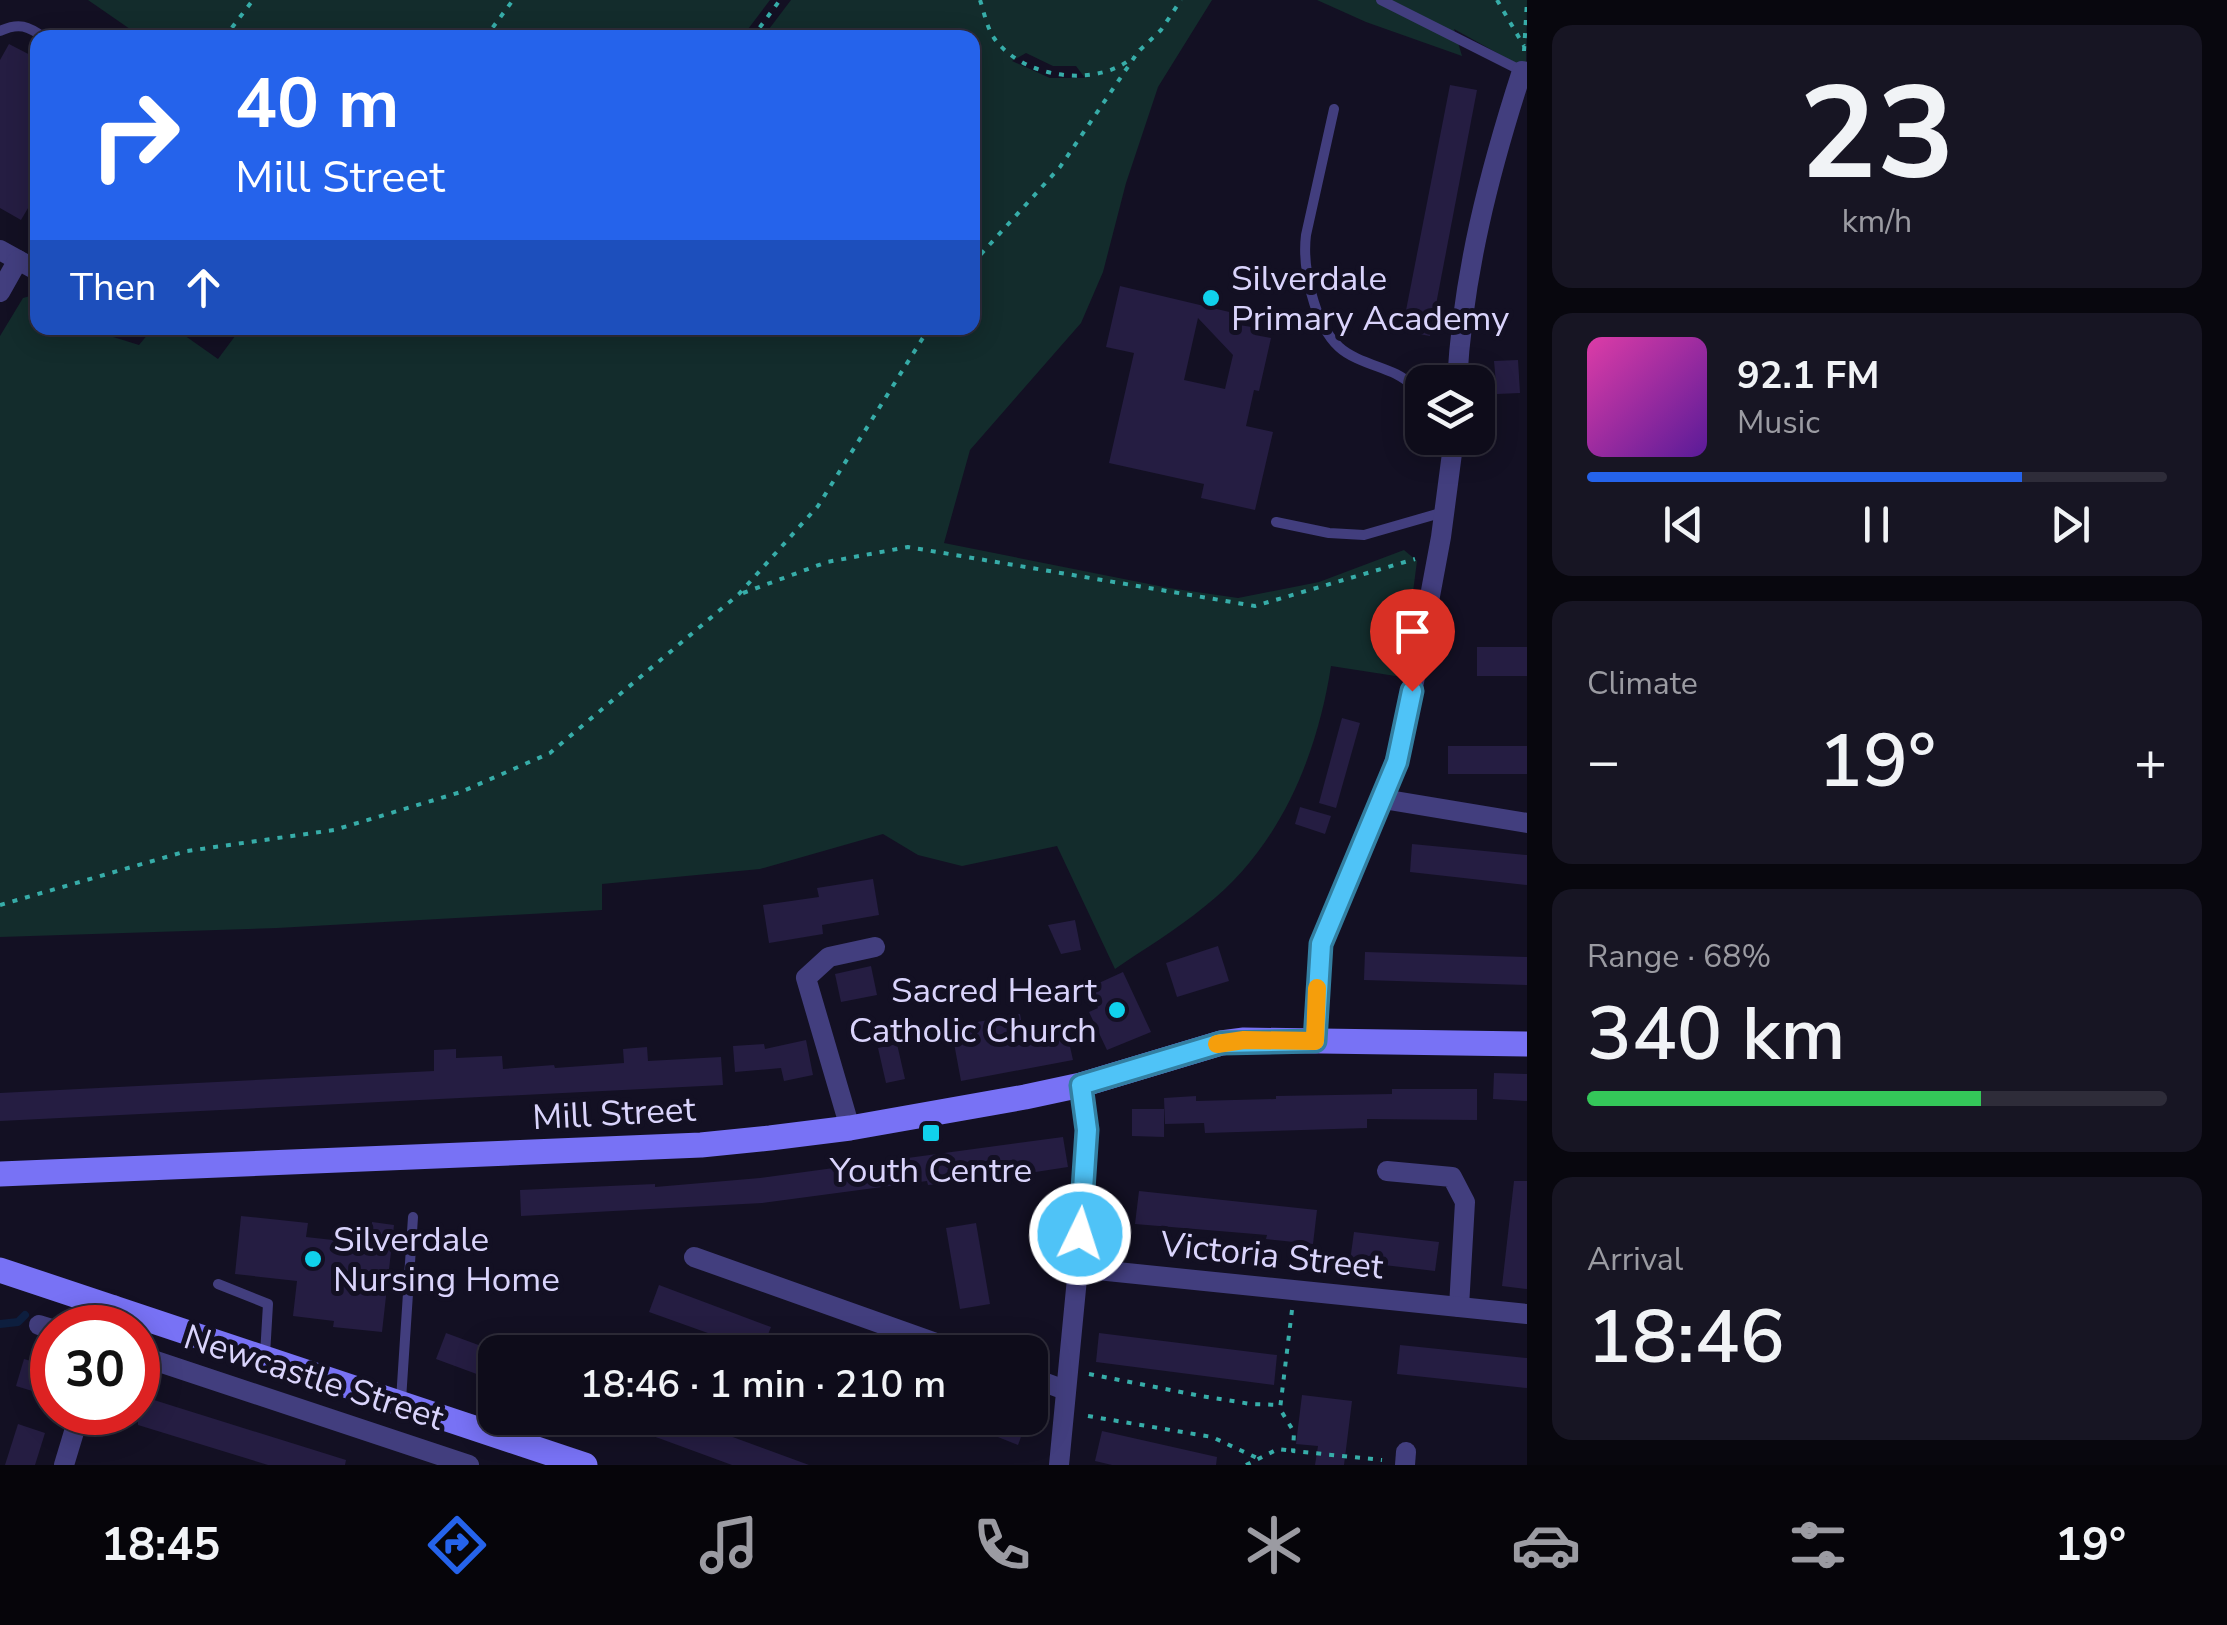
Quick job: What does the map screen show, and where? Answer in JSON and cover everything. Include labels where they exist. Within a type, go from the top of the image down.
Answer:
[{"type":"street","points":[[1458,365],[1460,327],[1475,238],[1492,163],[1525,72]]},
{"type":"street","points":[[0,292],[9,255]]},
{"type":"street","points":[[1315,1041],[1321,944],[1397,762],[1406,726],[1452,455]]},
{"type":"street","points":[[1382,799],[1527,823]]},
{"type":"street","points":[[850,1128],[806,978],[829,957],[875,947]]},
{"type":"street","name":"Mill Street","points":[[0,1174],[701,1145],[850,1128],[1081,1085],[1221,1043],[1527,1044]]},
{"type":"street","points":[[1059,1465],[1087,1130],[1081,1085]]},
{"type":"street","points":[[1387,1172],[1452,1176],[1459,1189],[1465,1202],[1459,1306]]},
{"type":"street","points":[[694,1257],[913,1335]]},
{"type":"street","name":"Victoria Street","points":[[1078,1268],[1527,1314]]},
{"type":"street","name":"Newcastle Street","points":[[0,1270],[84,1305]]},
{"type":"street","name":"Newcastle Street","points":[[160,1329],[265,1356],[585,1465]]},
{"type":"street","name":"Newcastle Street","points":[[160,1362],[469,1465]]},
{"type":"street","points":[[1048,1378],[1066,1380]]},
{"type":"street","points":[[64,1465],[73,1435]]},
{"type":"lane","points":[[1381,0],[1525,72]]},
{"type":"lane","points":[[0,31],[12,25],[26,25],[33,30]]},
{"type":"lane","points":[[1334,109],[1303,256],[1309,286],[1326,328],[1340,348],[1405,379]]},
{"type":"lane","points":[[1276,522],[1329,534],[1364,535],[1444,512]]},
{"type":"lane","points":[[401,1401],[413,1217]]},
{"type":"lane","points":[[218,1284],[268,1304],[265,1356]]},
{"type":"path","points":[[230,30],[253,0]]},
{"type":"path","points":[[491,30],[513,0]]},
{"type":"path","points":[[758,30],[780,0]]},
{"type":"path","points":[[980,0],[994,37],[1016,59],[1062,76],[1102,72],[1128,62],[1161,30],[1181,0]]},
{"type":"path","points":[[1496,0],[1524,46],[1527,0]]},
{"type":"path","points":[[980,255],[1060,167],[1140,49]]},
{"type":"path","points":[[0,905],[187,851],[334,830],[460,792],[550,753],[738,594],[818,506],[925,335]]},
{"type":"path","points":[[738,594],[828,562],[908,548],[1255,606],[1438,552]]},
{"type":"path","points":[[1293,1451],[1294,1432],[1281,1404],[1295,1290]]},
{"type":"path","points":[[1066,1380],[1100,1374],[1251,1404],[1281,1404]]},
{"type":"path","points":[[1063,1414],[1100,1415],[1212,1436],[1257,1458]]},
{"type":"path","points":[[1246,1465],[1278,1449],[1405,1460]]},
{"type":"green space","points":[[88,0],[770,0],[747,30],[131,30]]},
{"type":"green space","points":[[791,0],[1212,0],[1158,87],[1126,183],[1103,272],[1081,323],[970,450],[944,543],[1238,598],[1319,582],[1404,550],[1417,561],[1402,677],[1331,666],[1316,734],[1304,767],[1290,799],[1254,858],[1204,907],[1115,969],[1057,846],[962,866],[918,855],[883,834],[760,869],[602,884],[602,910],[277,928],[0,937],[0,336],[23,298],[30,296],[30,335],[108,335],[139,345],[147,335],[184,335],[218,359],[236,335],[980,335],[980,30],[768,30]],"holes":[[[1026,53],[1053,66],[1076,66],[1085,78],[1050,78],[1012,61]]]},
{"type":"green space","points":[[1317,0],[1527,0],[1526,69],[1454,29],[1462,56]]},
{"type":"building","points":[[9,44],[30,55],[30,205],[21,220],[0,208],[0,60]]},
{"type":"building","points":[[1450,85],[1477,90],[1430,336],[1402,331]]},
{"type":"building","points":[[1120,286],[1242,315],[1240,325],[1257,328],[1255,335],[1271,338],[1246,426],[1273,432],[1255,510],[1201,498],[1204,484],[1109,463],[1134,353],[1106,347]],"holes":[[[1198,318],[1233,355],[1225,389],[1184,380]]]},
{"type":"building","points":[[1518,360],[1520,393],[1497,394],[1494,361]]},
{"type":"building","points":[[1477,647],[1527,647],[1527,676],[1477,676]]},
{"type":"building","points":[[1342,718],[1360,723],[1336,808],[1319,803]]},
{"type":"building","points":[[1448,746],[1527,746],[1527,774],[1448,774]]},
{"type":"building","points":[[1300,807],[1331,816],[1325,834],[1295,824]]},
{"type":"building","points":[[1412,844],[1527,855],[1527,885],[1410,872]]},
{"type":"building","points":[[873,879],[879,915],[822,925],[823,934],[769,943],[763,905],[819,897],[817,888]]},
{"type":"building","points":[[1075,920],[1081,950],[1061,954],[1048,925]]},
{"type":"building","points":[[1218,946],[1229,981],[1177,997],[1166,963]]},
{"type":"building","points":[[1365,952],[1527,957],[1527,985],[1364,980]]},
{"type":"building","points":[[871,966],[877,995],[841,1002],[835,974]]},
{"type":"building","name":"Sacred Heart Catholic Church","points":[[1123,972],[1151,1032],[1107,1050],[1089,1012],[1098,1008],[1088,988]]},
{"type":"building","points":[[1020,1014],[1023,1030],[1031,1029],[1033,1039],[1067,1033],[1073,1060],[961,1081],[951,1027]]},
{"type":"building","points":[[806,1040],[813,1075],[784,1081],[781,1068],[735,1072],[733,1046],[764,1044],[765,1049]]},
{"type":"building","points":[[897,1044],[905,1079],[886,1083],[878,1048]]},
{"type":"building","points":[[647,1047],[648,1061],[721,1057],[723,1085],[0,1121],[0,1093],[434,1071],[434,1050],[456,1049],[456,1058],[502,1056],[503,1069],[554,1065],[555,1068],[624,1063],[623,1049]]},
{"type":"building","points":[[1494,1073],[1527,1074],[1527,1101],[1493,1099]]},
{"type":"building","points":[[1392,1089],[1477,1089],[1477,1120],[1367,1119],[1367,1128],[1205,1133],[1204,1123],[1165,1124],[1164,1098],[1276,1099],[1392,1094]]},
{"type":"building","points":[[1132,1109],[1164,1109],[1164,1137],[1132,1136]]},
{"type":"building","points":[[1063,1137],[1068,1167],[989,1179],[928,1185],[927,1181],[762,1203],[521,1216],[520,1190],[655,1187],[760,1178]]},
{"type":"building","points":[[1514,1181],[1527,1181],[1527,1289],[1502,1286]]},
{"type":"building","points":[[1139,1191],[1317,1210],[1313,1244],[1266,1239],[1267,1235],[1135,1224]]},
{"type":"building","name":"Silverdale Nursing Home","points":[[241,1216],[308,1223],[306,1237],[369,1244],[372,1222],[394,1225],[382,1332],[333,1327],[334,1321],[293,1316],[297,1281],[235,1274]]},
{"type":"building","points":[[976,1223],[990,1304],[960,1309],[946,1228]]},
{"type":"building","points":[[1354,1232],[1439,1242],[1435,1271],[1350,1261]]},
{"type":"building","points":[[659,1285],[771,1327],[768,1335],[713,1335],[649,1312]]},
{"type":"building","points":[[446,1333],[478,1345],[478,1375],[436,1359]]},
{"type":"building","points":[[1099,1333],[1277,1355],[1274,1385],[1096,1362]]},
{"type":"building","points":[[1400,1345],[1527,1358],[1527,1388],[1397,1374]]},
{"type":"building","points":[[24,1359],[30,1361],[30,1390],[16,1386]]},
{"type":"building","points":[[1302,1395],[1352,1401],[1344,1465],[1315,1465],[1318,1446],[1296,1444]]},
{"type":"building","points":[[160,1402],[346,1460],[345,1465],[268,1465],[160,1432]]},
{"type":"building","points":[[18,1424],[30,1428],[30,1435],[44,1435],[35,1465],[5,1465]]},
{"type":"building","points":[[1102,1431],[1217,1457],[1216,1465],[1112,1465],[1095,1461]]},
{"type":"building","points":[[650,1435],[727,1435],[809,1465],[732,1465]]},
{"type":"building","points":[[993,1435],[1022,1435],[1018,1445]]},
{"type":"waterway","points":[[0,1324],[18,1322],[25,1315]]},
{"type":"slow traffic","points":[[1217,1044],[1244,1040],[1315,1041],[1317,988]]},
{"type":"place","name":"Silverdale Primary Academy","points":[[1211,298]]},
{"type":"place","name":"Sacred Heart Catholic Church","points":[[1117,1010]]},
{"type":"place","name":"Youth Centre","points":[[931,1133]]},
{"type":"place","name":"Silverdale Nursing Home","points":[[313,1259]]},
{"type":"route","points":[[1080,1234],[1087,1130],[1081,1085],[1221,1043],[1315,1041],[1321,944],[1397,762],[1412,691]]}]
